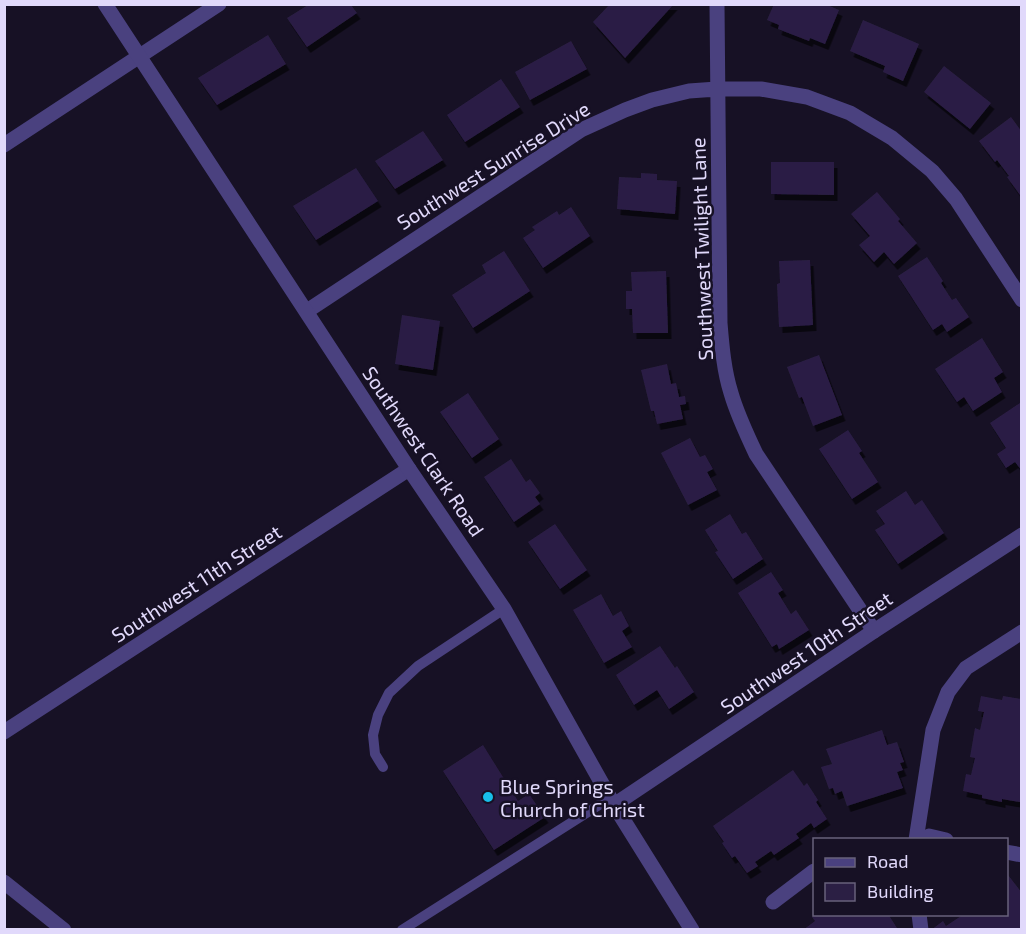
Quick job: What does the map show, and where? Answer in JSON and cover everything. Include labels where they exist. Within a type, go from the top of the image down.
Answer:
[{"type":"street","name":"Southwest Clark Road","points":[[105,4],[504,609],[612,802],[692,930]]},
{"type":"street","points":[[4,145],[219,4]]},
{"type":"street","name":"Southwest Twilight Lane","points":[[717,4],[720,323],[723,361],[731,393],[756,454],[874,631]]},
{"type":"street","name":"Southwest Sunrise Drive","points":[[307,311],[582,130],[652,100],[688,91],[717,89],[761,89],[807,97],[850,113],[892,138],[932,171],[956,199],[1022,300]]},
{"type":"street","name":"Southwest 11th Street","points":[[4,732],[410,468]]},
{"type":"street","name":"Southwest 10th Street","points":[[612,802],[1022,535]]},
{"type":"street","points":[[916,838],[933,730],[948,692],[966,668],[1022,632]]},
{"type":"street","points":[[773,902],[813,872]]},
{"type":"street","points":[[4,882],[64,930]]},
{"type":"lane","points":[[383,767],[375,754],[373,735],[378,715],[389,693],[418,666],[504,609]]},
{"type":"lane","points":[[402,930],[612,802]]},
{"type":"building","points":[[610,4],[674,4],[625,58],[593,22]]},
{"type":"building","points":[[774,4],[825,4],[839,10],[825,44],[810,38],[809,41],[778,29],[779,25],[767,20]]},
{"type":"building","points":[[308,5],[351,5],[357,13],[307,47],[287,18]]},
{"type":"building","points":[[863,20],[919,44],[903,81],[883,72],[885,66],[850,51]]},
{"type":"building","points":[[268,35],[286,64],[217,105],[198,78]]},
{"type":"building","points":[[571,41],[587,69],[530,100],[515,72]]},
{"type":"building","points":[[944,66],[991,103],[970,129],[924,92]]},
{"type":"building","points":[[501,79],[520,107],[465,142],[447,115]]},
{"type":"building","points":[[1011,117],[1022,132],[1022,194],[1020,195],[997,160],[995,162],[979,141]]},
{"type":"building","points":[[423,131],[443,160],[395,189],[375,161]]},
{"type":"building","points":[[771,162],[834,162],[834,195],[771,194]]},
{"type":"building","points":[[356,168],[378,201],[316,240],[293,206]]},
{"type":"building","points":[[641,173],[657,174],[657,180],[677,181],[675,214],[617,209],[619,177],[641,178]]},
{"type":"building","points":[[877,192],[917,243],[894,264],[884,252],[874,262],[859,245],[870,236],[851,214]]},
{"type":"building","points":[[571,207],[590,236],[543,268],[523,238],[535,230],[532,227],[557,211],[559,215]]},
{"type":"building","points":[[504,251],[530,291],[473,328],[452,295],[486,273],[482,265]]},
{"type":"building","points":[[927,257],[952,300],[956,298],[969,317],[947,332],[942,324],[933,330],[898,276]]},
{"type":"building","points":[[810,260],[813,325],[779,327],[777,284],[780,283],[779,261]]},
{"type":"building","points":[[666,271],[668,333],[633,333],[632,309],[626,309],[626,291],[632,291],[631,272]]},
{"type":"building","points":[[402,315],[440,321],[433,370],[395,364]]},
{"type":"building","points":[[982,338],[1003,372],[994,378],[1002,392],[973,411],[964,397],[957,402],[935,369]]},
{"type":"building","points":[[819,355],[842,415],[813,426],[787,367]]},
{"type":"building","points":[[667,364],[671,384],[676,383],[679,397],[685,396],[686,404],[680,405],[683,419],[657,424],[654,411],[651,411],[641,370]]},
{"type":"building","points":[[468,393],[499,439],[472,458],[440,412]]},
{"type":"building","points":[[1020,403],[1022,405],[1022,471],[1015,462],[1006,468],[997,454],[1006,448],[990,423]]},
{"type":"building","points":[[848,430],[862,451],[859,453],[878,482],[852,499],[819,449]]},
{"type":"building","points":[[690,438],[700,457],[705,455],[713,469],[707,472],[717,490],[688,505],[661,453]]},
{"type":"building","points":[[511,459],[526,482],[530,479],[540,493],[535,497],[540,504],[514,522],[484,477]]},
{"type":"building","points":[[906,491],[915,505],[922,500],[944,533],[898,564],[875,530],[885,524],[876,511]]},
{"type":"building","points":[[730,514],[742,534],[746,532],[763,559],[733,579],[715,552],[718,551],[705,530]]},
{"type":"building","points":[[555,524],[587,570],[560,589],[528,542]]},
{"type":"building","points":[[771,572],[783,590],[778,593],[791,614],[796,610],[809,630],[779,649],[777,644],[772,647],[738,593]]},
{"type":"building","points":[[601,594],[613,616],[621,611],[629,626],[622,631],[632,647],[604,663],[573,610]]},
{"type":"building","points":[[660,646],[694,692],[669,709],[657,690],[634,705],[616,675]]},
{"type":"building","points":[[981,696],[1002,700],[1003,696],[1021,699],[1022,796],[1020,802],[1002,799],[1002,802],[963,791],[966,774],[971,775],[975,758],[970,757],[975,728],[980,730],[984,712],[978,711]]},
{"type":"building","points":[[882,730],[887,745],[897,742],[904,762],[900,763],[903,770],[897,772],[903,788],[847,806],[842,791],[835,794],[833,788],[829,789],[821,767],[832,764],[826,749]]},
{"type":"building","name":"Blue Springs Church of Christ","points":[[483,745],[518,801],[529,794],[545,817],[494,850],[443,771]]},
{"type":"building","points":[[793,770],[804,786],[807,783],[827,819],[814,828],[811,823],[796,834],[799,838],[774,855],[771,851],[755,862],[758,866],[747,873],[735,856],[732,858],[713,826]]},
{"type":"building","points":[[1008,875],[1022,893],[1022,930],[931,930],[943,921],[946,926],[961,916],[1008,916]]},
{"type":"building","points":[[889,916],[897,928],[895,930],[803,930],[815,921],[812,917]]},
{"type":"place","name":"Blue Springs Church of Christ","points":[[488,797]]}]
